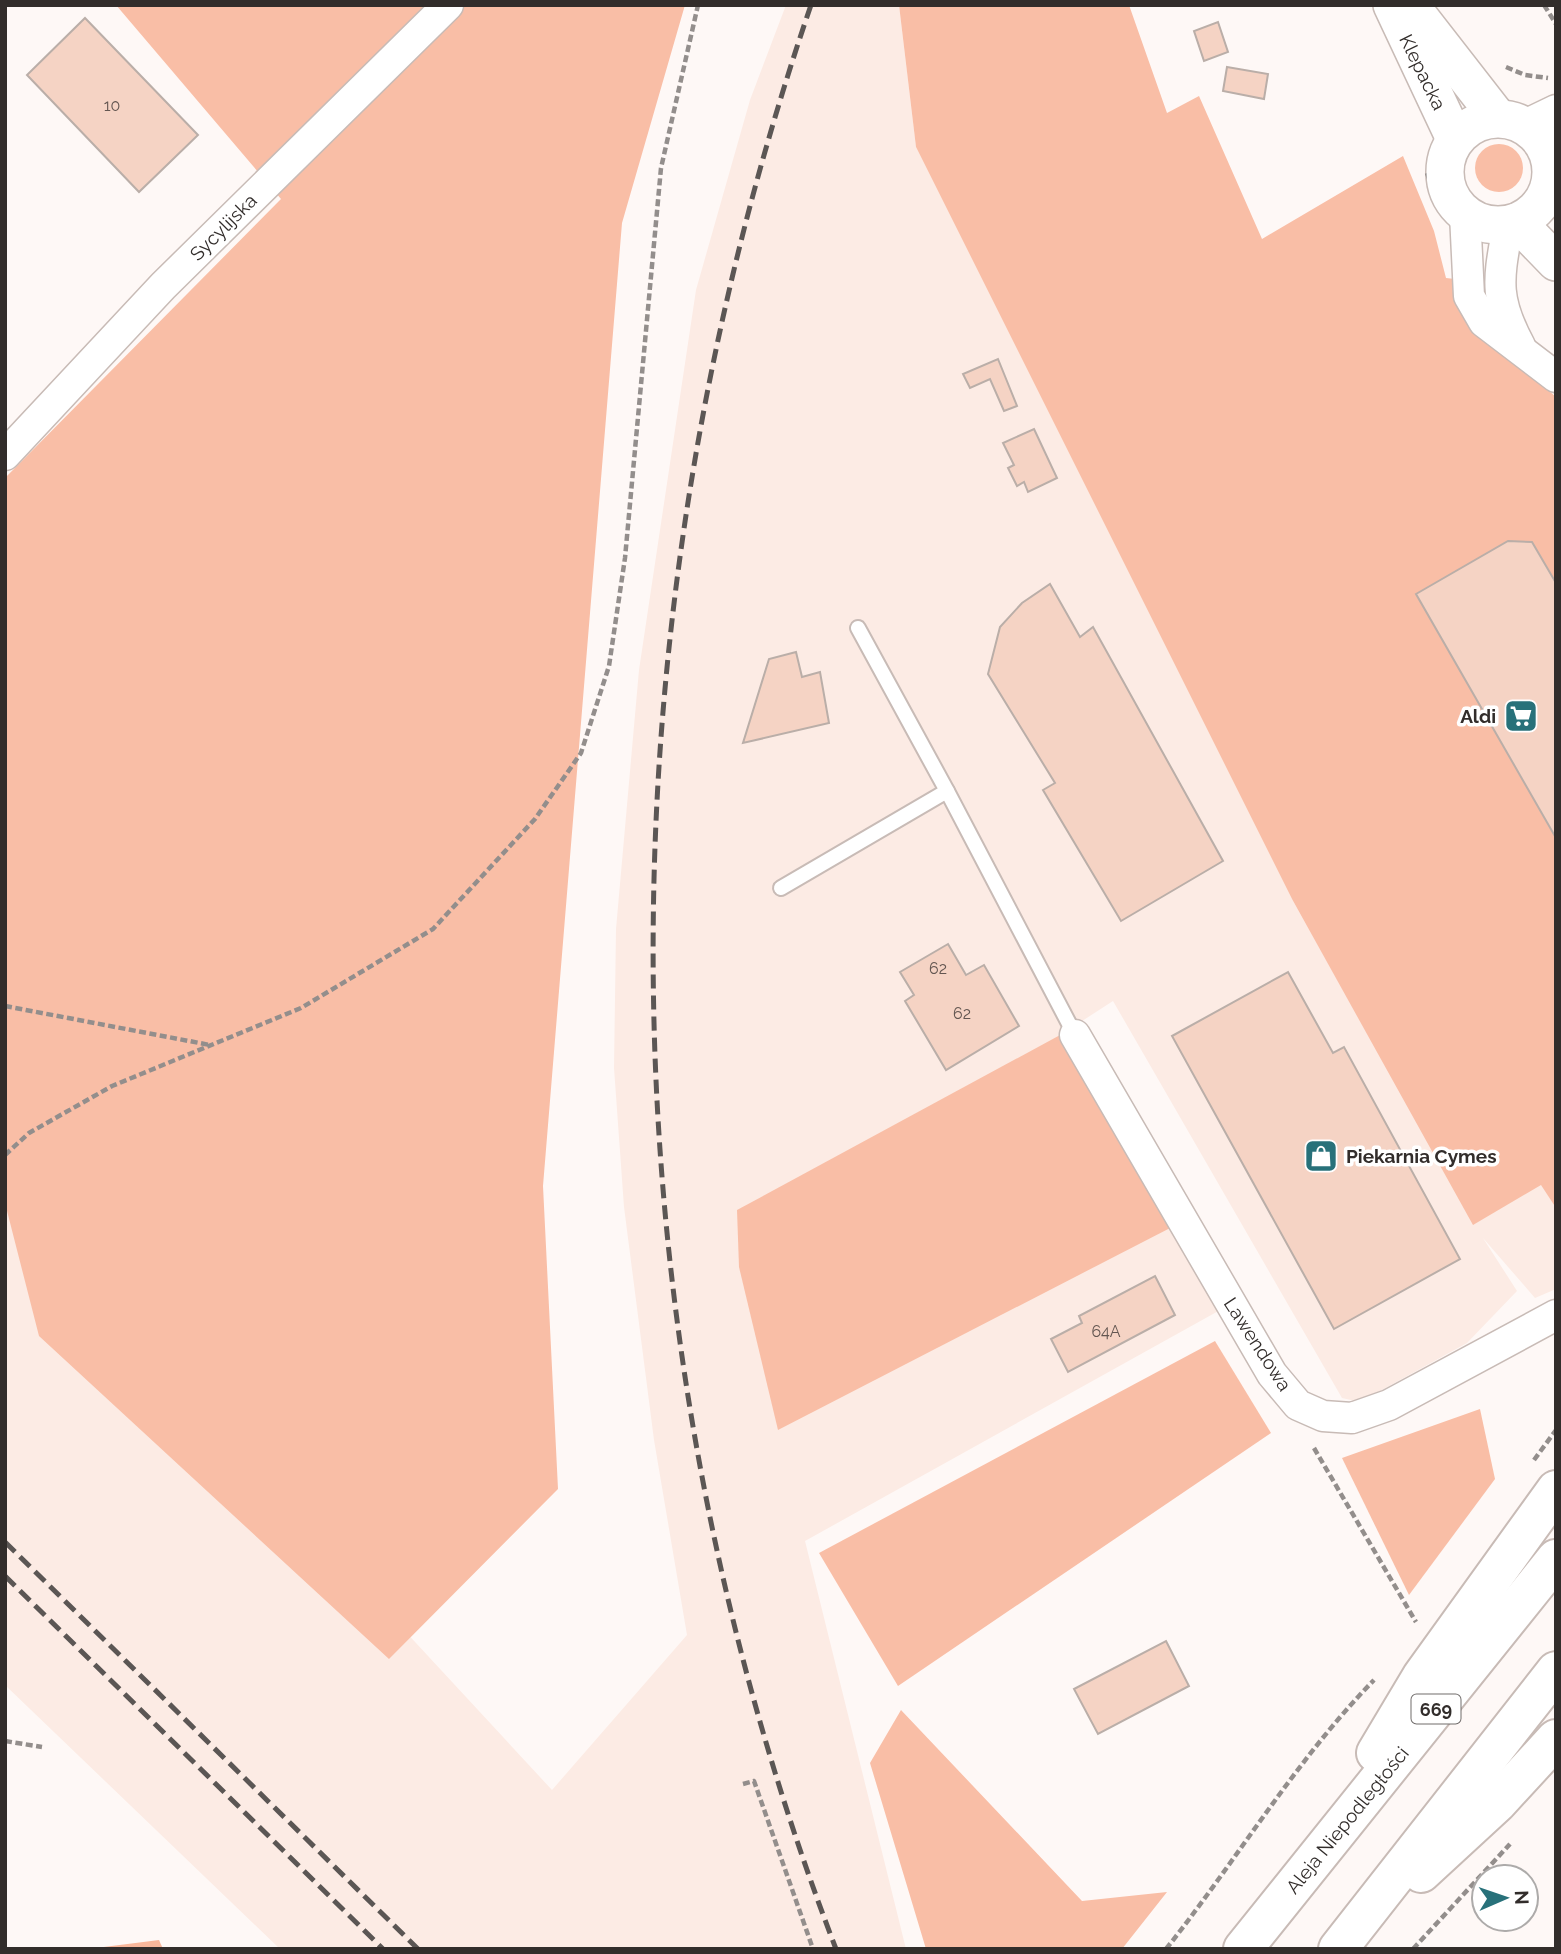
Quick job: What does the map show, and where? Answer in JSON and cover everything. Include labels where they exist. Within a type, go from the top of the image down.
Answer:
[{"type":"main road","points":[[1315,1857],[1422,1675],[1544,1477]]},
{"type":"main road","name":"Aleja Niepodległości","points":[[1242,1949],[1556,1559]]},
{"type":"main road","points":[[1339,1949],[1556,1671]]},
{"type":"main road","points":[[1339,1949],[1496,1803],[1556,1740]]},
{"type":"street","name":"Sycylijska","points":[[5,455],[163,286],[448,5]]},
{"type":"street","name":"Klepacka","points":[[1392,5],[1455,139]]},
{"type":"street","name":"Klepacka","points":[[1409,5],[1526,118]]},
{"type":"street","points":[[1526,118],[1549,154],[1553,184],[1530,215],[1513,223],[1478,222],[1465,214],[1453,201],[1446,185],[1444,167],[1455,139],[1476,123],[1526,118]]},
{"type":"street","points":[[1465,214],[1469,296],[1484,321],[1556,377]]},
{"type":"street","points":[[1513,223],[1556,262]]},
{"type":"street","points":[[1513,223],[1499,275],[1499,293],[1503,315],[1522,349]]},
{"type":"street","name":"Lawendowa","points":[[1075,1035],[1272,1374],[1298,1405],[1323,1416],[1352,1418],[1377,1410],[1556,1315]]},
{"type":"lane","points":[[858,628],[1075,1035]]},
{"type":"lane","points":[[781,888],[947,791]]},
{"type":"path","points":[[5,1155],[29,1133],[113,1086],[301,1008],[433,929],[535,819],[581,753],[609,666],[625,558],[661,168],[698,5]]},
{"type":"path","points":[[1544,5],[1556,24]]},
{"type":"path","points":[[1498,60],[1514,72],[1556,79]]},
{"type":"path","points":[[5,1006],[211,1045]]},
{"type":"path","points":[[1544,1477],[1556,1430]]},
{"type":"path","points":[[1314,1448],[1417,1622]]},
{"type":"path","points":[[1409,1633],[1425,1611]]},
{"type":"path","points":[[1166,1949],[1217,1884],[1302,1761],[1332,1723],[1377,1677]]},
{"type":"path","points":[[5,1741],[42,1747]]},
{"type":"path","points":[[743,1784],[754,1781],[813,1949]]},
{"type":"path","points":[[1413,1949],[1513,1841]]},
{"type":"shaded area","points":[[116,5],[685,5],[622,223],[543,1186],[558,1489],[389,1659],[39,1336],[5,1203],[5,478],[281,199]]},
{"type":"shaded area","points":[[786,5],[899,5],[916,147],[1292,899],[1474,1224],[1541,1184],[1556,1208],[1556,1289],[1535,1298],[1483,1238],[1517,1291],[1467,1343],[1360,1402],[1342,1398],[1113,1001],[1062,1034],[1222,1309],[805,1541],[906,1949],[280,1949],[5,1685],[5,1199],[552,1790],[687,1635],[654,1440],[624,1207],[614,1068],[616,929],[639,670],[696,290],[750,100]]},
{"type":"shaded area","points":[[899,5],[1129,5],[1167,113],[1199,96],[1262,239],[1403,156],[1434,231],[1446,278],[1455,279],[1475,327],[1556,397],[1556,1208],[1541,1185],[1473,1225],[1292,899],[916,147]]},
{"type":"shaded area","points":[[1499,144],[1516,151],[1523,168],[1516,185],[1499,192],[1482,185],[1475,168],[1482,151]]},
{"type":"shaded area","points":[[1062,1034],[1174,1226],[778,1430],[739,1267],[737,1210]]},
{"type":"shaded area","points":[[1215,1341],[1271,1433],[898,1686],[819,1553]]},
{"type":"shaded area","points":[[1480,1409],[1495,1479],[1409,1595],[1342,1458]]},
{"type":"shaded area","points":[[901,1710],[1082,1901],[1167,1892],[1122,1949],[926,1949],[870,1763]]},
{"type":"shaded area","points":[[159,1940],[163,1949],[88,1949]]},
{"type":"building","points":[[85,18],[198,135],[139,192],[27,75]]},
{"type":"building","points":[[1218,22],[1228,52],[1204,61],[1194,31]]},
{"type":"building","points":[[1227,67],[1268,74],[1264,99],[1223,91]]},
{"type":"building","points":[[998,359],[1017,406],[1004,411],[990,379],[970,388],[963,374]]},
{"type":"building","points":[[1034,429],[1057,478],[1028,492],[1024,482],[1017,486],[1008,468],[1014,465],[1003,443]]},
{"type":"building","name":"Aldi","points":[[1508,541],[1532,542],[1556,583],[1556,838],[1416,594]]},
{"type":"building","points":[[1050,584],[1080,637],[1093,627],[1223,861],[1121,921],[1043,790],[1055,783],[988,674],[1000,627],[1022,603]]},
{"type":"building","points":[[796,652],[802,677],[820,672],[829,723],[743,743],[769,659]]},
{"type":"building","points":[[948,944],[966,975],[984,965],[1019,1026],[946,1070],[905,1001],[914,995],[900,972]]},
{"type":"building","name":"Piekarnia Cymes","points":[[1288,972],[1333,1053],[1344,1047],[1460,1259],[1334,1329],[1172,1036]]},
{"type":"building","points":[[1155,1276],[1175,1315],[1068,1372],[1051,1339],[1082,1323],[1079,1316]]},
{"type":"building","points":[[1166,1641],[1189,1686],[1098,1734],[1074,1689]]},
{"type":"railway","points":[[811,5],[741,243],[691,486],[661,732],[653,979],[666,1226],[701,1471],[757,1713],[836,1949]]},
{"type":"railway","points":[[5,1542],[418,1949]]},
{"type":"railway","points":[[5,1576],[383,1949]]},
{"type":"place","name":"Aldi","points":[[1521,716]]},
{"type":"place","name":"Piekarnia Cymes","points":[[1321,1156]]}]
